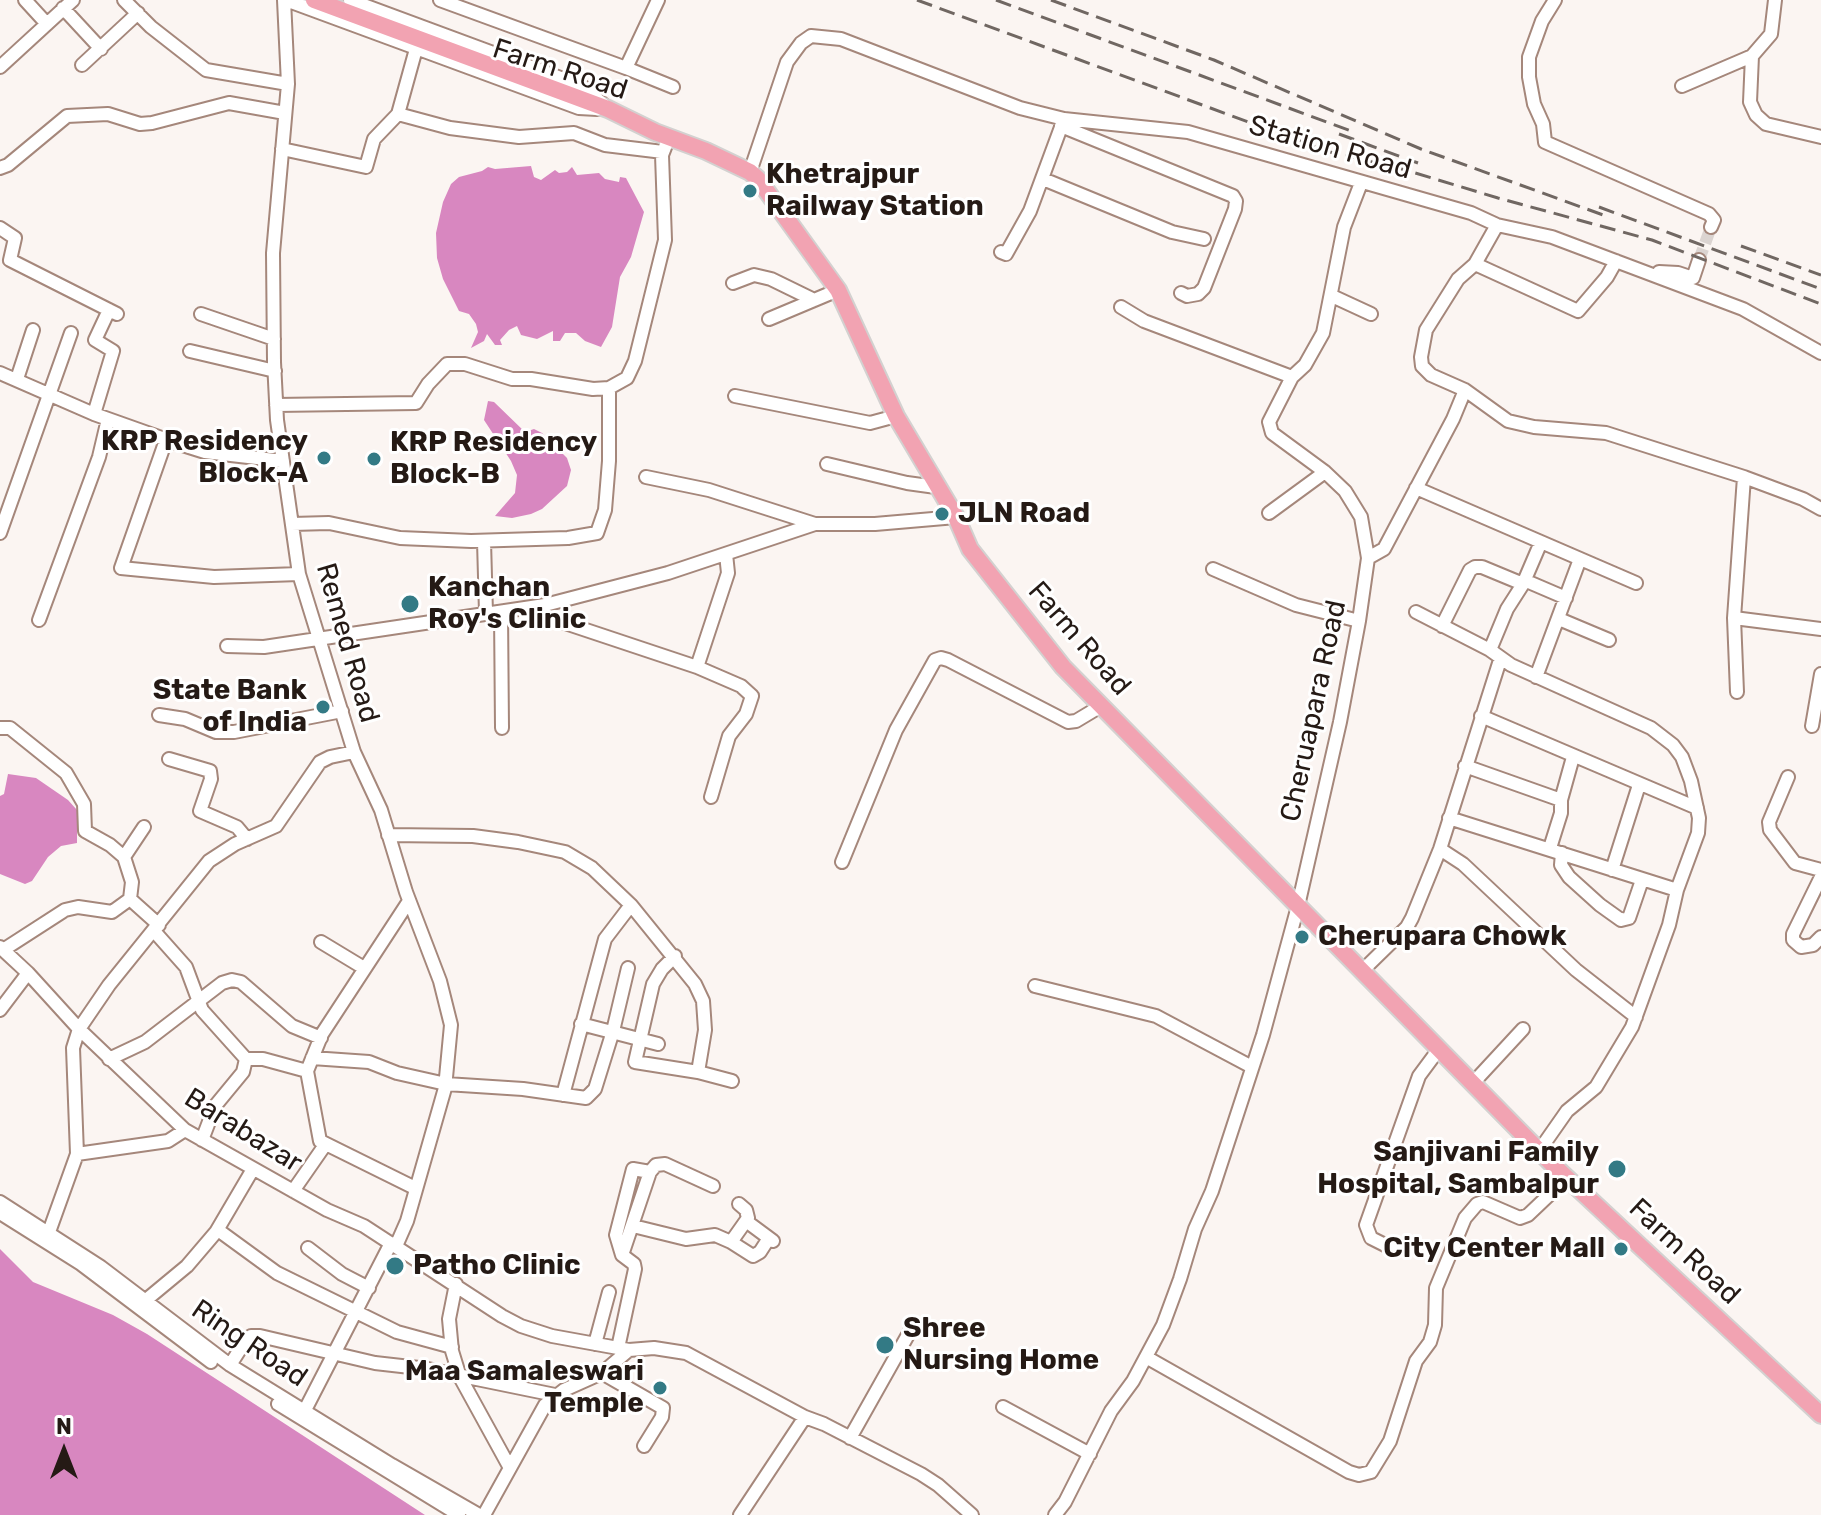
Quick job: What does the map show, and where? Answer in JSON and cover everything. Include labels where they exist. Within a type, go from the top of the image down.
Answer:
[{"type":"main road","points":[[314,0],[608,109]]},
{"type":"main road","name":"Farm Road","points":[[608,109],[666,145],[706,151],[750,172],[772,197],[838,290],[896,416],[956,517],[970,549],[1063,667],[1539,1151],[1821,1415]]},
{"type":"street","points":[[25,0],[47,24]]},
{"type":"street","points":[[124,0],[206,70],[288,84]]},
{"type":"street","name":"Remed Road","points":[[285,0],[288,84],[273,253],[274,339],[276,405],[299,574],[354,752],[381,810],[409,901],[431,954],[447,1006],[451,1048],[446,1084],[407,1221],[332,1354],[305,1410]]},
{"type":"street","name":"Farm Road","points":[[285,0],[579,108],[608,109]]},
{"type":"street","points":[[350,0],[582,86],[608,109]]},
{"type":"street","points":[[440,0],[673,87]]},
{"type":"street","points":[[626,68],[658,0]]},
{"type":"street","points":[[1555,0],[1542,21],[1529,57],[1534,104],[1543,124],[1545,142],[1709,214],[1714,220],[1711,227]]},
{"type":"street","points":[[1682,86],[1752,56],[1771,34],[1775,0]]},
{"type":"street","points":[[0,67],[68,4],[101,49]]},
{"type":"street","points":[[82,65],[138,13]]},
{"type":"street","name":"Station Road","points":[[750,172],[787,62],[801,43],[811,36],[841,39],[1062,123],[1188,132],[1471,213],[1497,225],[1552,237],[1743,309],[1821,353]]},
{"type":"street","points":[[282,149],[366,167],[374,139],[398,114],[416,49]]},
{"type":"street","points":[[1752,56],[1750,102],[1756,115],[1766,124],[1821,137]]},
{"type":"street","points":[[0,168],[8,165],[67,116],[108,114],[140,124],[229,103],[285,113]]},
{"type":"street","points":[[276,405],[416,403],[428,384],[447,364],[465,364],[512,379],[593,389],[609,388],[627,378],[635,361],[665,240],[666,145],[605,145],[574,133],[519,137],[450,128],[398,114]]},
{"type":"street","points":[[1001,252],[1006,254],[1030,211],[1062,123],[1233,196],[1235,209],[1204,288],[1198,294],[1187,296],[1181,293]]},
{"type":"street","points":[[1043,179],[1172,232],[1204,239]]},
{"type":"street","name":"Cheruapara Road","points":[[1057,1514],[1111,1411],[1163,1325],[1252,1067],[1298,906],[1340,722],[1368,558],[1361,517],[1345,491],[1325,472],[1272,433],[1269,422],[1292,377],[1305,365],[1318,345],[1332,296],[1344,227],[1361,183]]},
{"type":"street","points":[[1497,225],[1475,264],[1458,279],[1426,330],[1421,357],[1422,366],[1431,375],[1465,390],[1508,421],[1534,427],[1606,433],[1744,477],[1821,509]]},
{"type":"street","points":[[0,228],[15,238],[10,260],[113,312],[95,340],[113,351],[94,414]]},
{"type":"street","points":[[1652,274],[1678,273],[1693,278],[1699,260]]},
{"type":"street","points":[[1475,264],[1578,311],[1607,277],[1616,261]]},
{"type":"street","points":[[733,283],[754,275],[771,279],[814,300]]},
{"type":"street","points":[[769,319],[838,290]]},
{"type":"street","points":[[1332,296],[1371,314]]},
{"type":"street","points":[[1121,307],[1144,321],[1292,377]]},
{"type":"street","points":[[201,314],[274,339]]},
{"type":"street","points":[[17,379],[33,330]]},
{"type":"street","points":[[0,533],[71,333]]},
{"type":"street","points":[[190,351],[275,371]]},
{"type":"street","points":[[0,373],[94,414],[166,440],[205,452],[283,461]]},
{"type":"street","points":[[292,524],[329,523],[400,538],[484,541],[568,538],[597,533],[605,510],[609,388]]},
{"type":"street","points":[[1368,558],[1384,549],[1453,419],[1465,390]]},
{"type":"street","points":[[735,396],[870,423],[896,416]]},
{"type":"street","points":[[39,620],[99,457],[108,419]]},
{"type":"street","points":[[166,440],[121,568],[214,577],[299,574]]},
{"type":"street","points":[[827,464],[936,487]]},
{"type":"street","points":[[1269,513],[1325,472]]},
{"type":"street","points":[[646,477],[709,490],[815,524],[875,524],[956,517]]},
{"type":"street","points":[[1737,692],[1734,618],[1744,477]]},
{"type":"street","points":[[1416,488],[1636,583]]},
{"type":"street","points":[[227,646],[264,647],[522,609],[604,591],[815,524]]},
{"type":"street","points":[[484,541],[486,613]]},
{"type":"street","points":[[1490,650],[1541,542]]},
{"type":"street","points":[[697,667],[728,573],[726,554]]},
{"type":"street","points":[[1536,677],[1580,559]]},
{"type":"street","points":[[1442,626],[1470,570],[1475,567],[1566,598]]},
{"type":"street","points":[[1213,569],[1296,605],[1359,621]]},
{"type":"street","points":[[522,609],[697,667],[741,686],[752,696],[746,714],[729,736],[711,797]]},
{"type":"street","points":[[501,612],[502,728]]},
{"type":"street","points":[[1416,612],[1490,650],[1500,660],[1651,728],[1673,745],[1682,757],[1697,808],[1698,833],[1636,1017],[1596,1087],[1567,1111],[1539,1151]]},
{"type":"street","points":[[1734,618],[1821,629]]},
{"type":"street","points":[[1559,619],[1609,640]]},
{"type":"street","points":[[842,862],[896,730],[935,660],[948,660],[1057,719],[1076,721],[1101,706]]},
{"type":"street","points":[[1362,971],[1407,927],[1440,849],[1500,660]]},
{"type":"street","points":[[1812,726],[1821,674]]},
{"type":"street","points":[[159,715],[185,719],[216,732],[234,732],[342,711]]},
{"type":"street","points":[[1481,716],[1697,808]]},
{"type":"street","points":[[0,728],[10,728],[66,773],[84,804],[85,831],[114,847],[124,857],[132,882],[130,899],[112,912],[78,907],[65,910],[2,948]]},
{"type":"street","points":[[49,1232],[77,1154],[73,1048],[79,1029],[109,985],[209,861],[222,851],[276,826],[320,762],[354,752]]},
{"type":"street","points":[[1573,757],[1561,800],[1556,851],[1561,865],[1569,877],[1621,920],[1629,918],[1642,880]]},
{"type":"street","points":[[169,759],[210,771],[211,779],[200,811],[237,827],[247,839]]},
{"type":"street","points":[[1465,766],[1561,800]]},
{"type":"street","points":[[1788,777],[1769,822],[1770,830],[1795,863],[1821,870]]},
{"type":"street","points":[[1612,870],[1639,785]]},
{"type":"street","points":[[1449,818],[1677,890]]},
{"type":"street","points":[[124,857],[144,827]]},
{"type":"street","points":[[388,835],[473,836],[518,842],[565,852],[592,868],[631,905],[695,984],[703,1001],[705,1030],[698,1072]]},
{"type":"street","points":[[1440,849],[1463,864],[1576,970],[1636,1017]]},
{"type":"street","points":[[1821,877],[1793,934],[1795,944],[1807,948],[1821,937]]},
{"type":"street","points":[[130,899],[186,967],[198,1003],[217,1029],[246,1059],[263,1059],[307,1071]]},
{"type":"street","points":[[409,901],[321,1038],[307,1071],[318,1136],[325,1145],[415,1188]]},
{"type":"street","points":[[563,1095],[605,939],[631,905]]},
{"type":"street","points":[[321,942],[364,968]]},
{"type":"street","name":"Barabazar","points":[[2,948],[109,1059],[185,1130],[202,1140],[364,1226],[521,1326],[552,1336],[623,1349],[654,1348],[686,1353],[805,1417],[921,1474],[972,1515]]},
{"type":"street","points":[[675,956],[657,976],[635,1062],[732,1081]]},
{"type":"street","points":[[312,1058],[369,1062],[397,1073],[446,1084],[523,1089],[586,1098],[592,1094],[613,1031],[628,968]]},
{"type":"street","points":[[0,1010],[28,973]]},
{"type":"street","points":[[109,1059],[145,1042],[222,983],[232,980],[241,982],[292,1026],[321,1038]]},
{"type":"street","points":[[1035,986],[1156,1016],[1252,1067]]},
{"type":"street","points":[[581,1024],[658,1044]]},
{"type":"street","points":[[1473,1083],[1523,1029]]},
{"type":"street","points":[[1395,1250],[1371,1238],[1366,1225],[1419,1076],[1439,1049]]},
{"type":"street","points":[[202,1140],[215,1106],[243,1072],[246,1059]]},
{"type":"street","points":[[77,1154],[168,1141],[185,1130]]},
{"type":"street","points":[[293,1191],[325,1145]]},
{"type":"street","points":[[622,1255],[650,1172],[656,1165],[665,1164],[713,1186]]},
{"type":"street","points":[[146,1300],[187,1266],[218,1230],[253,1169]]},
{"type":"street","points":[[482,1515],[545,1405],[555,1395],[602,1373],[623,1349],[635,1269],[634,1264],[622,1255],[616,1242],[616,1227],[633,1169],[650,1172]]},
{"type":"street","points":[[1146,1357],[1349,1472],[1359,1475],[1371,1472],[1390,1441],[1416,1361],[1430,1342],[1435,1325],[1436,1288],[1465,1218],[1477,1204],[1483,1202],[1520,1218],[1528,1215],[1567,1178]]},
{"type":"street","name":"Ring Road","points":[[0,1202],[49,1232],[208,1360],[459,1515]]},
{"type":"street","points":[[731,1242],[748,1213],[739,1204]]},
{"type":"street","name":"Ring Road","points":[[0,1213],[146,1300],[230,1365],[392,1465],[482,1515]]},
{"type":"street","points":[[633,1226],[686,1239],[715,1235],[753,1256],[772,1241],[746,1221]]},
{"type":"street","points":[[218,1230],[277,1273],[397,1332],[452,1347]]},
{"type":"street","points":[[308,1248],[342,1274],[369,1288]]},
{"type":"street","points":[[456,1284],[449,1319],[460,1377],[510,1468]]},
{"type":"street","points":[[595,1344],[609,1292]]},
{"type":"street","points":[[850,1438],[913,1326]]},
{"type":"street","points":[[230,1365],[251,1336],[555,1395]]},
{"type":"street","points":[[602,1373],[663,1408],[662,1417],[644,1446]]},
{"type":"street","points":[[1003,1407],[1090,1454]]},
{"type":"street","points":[[740,1515],[805,1417]]},
{"type":"shaded area","points":[[531,166],[534,177],[541,180],[555,170],[567,172],[572,167],[577,175],[599,173],[605,179],[619,182],[620,177],[626,178],[644,212],[631,257],[620,277],[612,327],[601,347],[585,341],[576,333],[565,333],[560,341],[553,341],[553,331],[537,339],[521,335],[517,326],[500,340],[502,345],[495,345],[487,334],[484,341],[471,348],[478,332],[476,324],[469,314],[459,311],[443,279],[437,258],[436,233],[451,184],[459,177],[488,167]]},
{"type":"shaded area","points":[[488,401],[494,402],[525,432],[534,429],[542,433],[567,458],[571,470],[567,486],[542,509],[531,514],[512,518],[495,516],[515,493],[517,475],[484,420]]},
{"type":"shaded area","points":[[8,774],[36,778],[77,810],[77,843],[61,846],[48,857],[32,881],[25,884],[0,874],[0,796],[4,794]]},
{"type":"shaded area","points":[[0,1249],[33,1282],[113,1315],[147,1334],[425,1515],[0,1515]]},
{"type":"tunnel","points":[[1699,260],[1711,227]]},
{"type":"railway","points":[[917,0],[1330,152],[1402,169],[1652,240],[1821,304]]},
{"type":"railway","points":[[996,0],[1351,131]]},
{"type":"railway","points":[[1051,0],[1214,60],[1421,149],[1606,216]]},
{"type":"railway","points":[[1339,134],[1418,163]]},
{"type":"railway","points":[[1599,207],[1821,289]]},
{"type":"railway","points":[[1741,246],[1821,275]]},
{"type":"place","name":"Khetrajpur Railway Station","points":[[750,191]]},
{"type":"place","name":"KRP Residency Block-A","points":[[324,458]]},
{"type":"place","name":"KRP Residency Block-B","points":[[374,459]]},
{"type":"place","name":"JLN Road","points":[[942,514]]},
{"type":"place","name":"Kanchan Roy's Clinic","points":[[410,604]]},
{"type":"place","name":"State Bank of India","points":[[323,707]]},
{"type":"place","name":"Cherupara Chowk","points":[[1302,937]]},
{"type":"place","name":"Sanjivani Family Hospital, Sambalpur","points":[[1617,1169]]},
{"type":"place","name":"City Center Mall","points":[[1621,1249]]},
{"type":"place","name":"Patho Clinic","points":[[395,1266]]},
{"type":"place","name":"Shree Nursing Home","points":[[885,1345]]},
{"type":"place","name":"Maa Samaleswari Temple","points":[[660,1388]]}]
